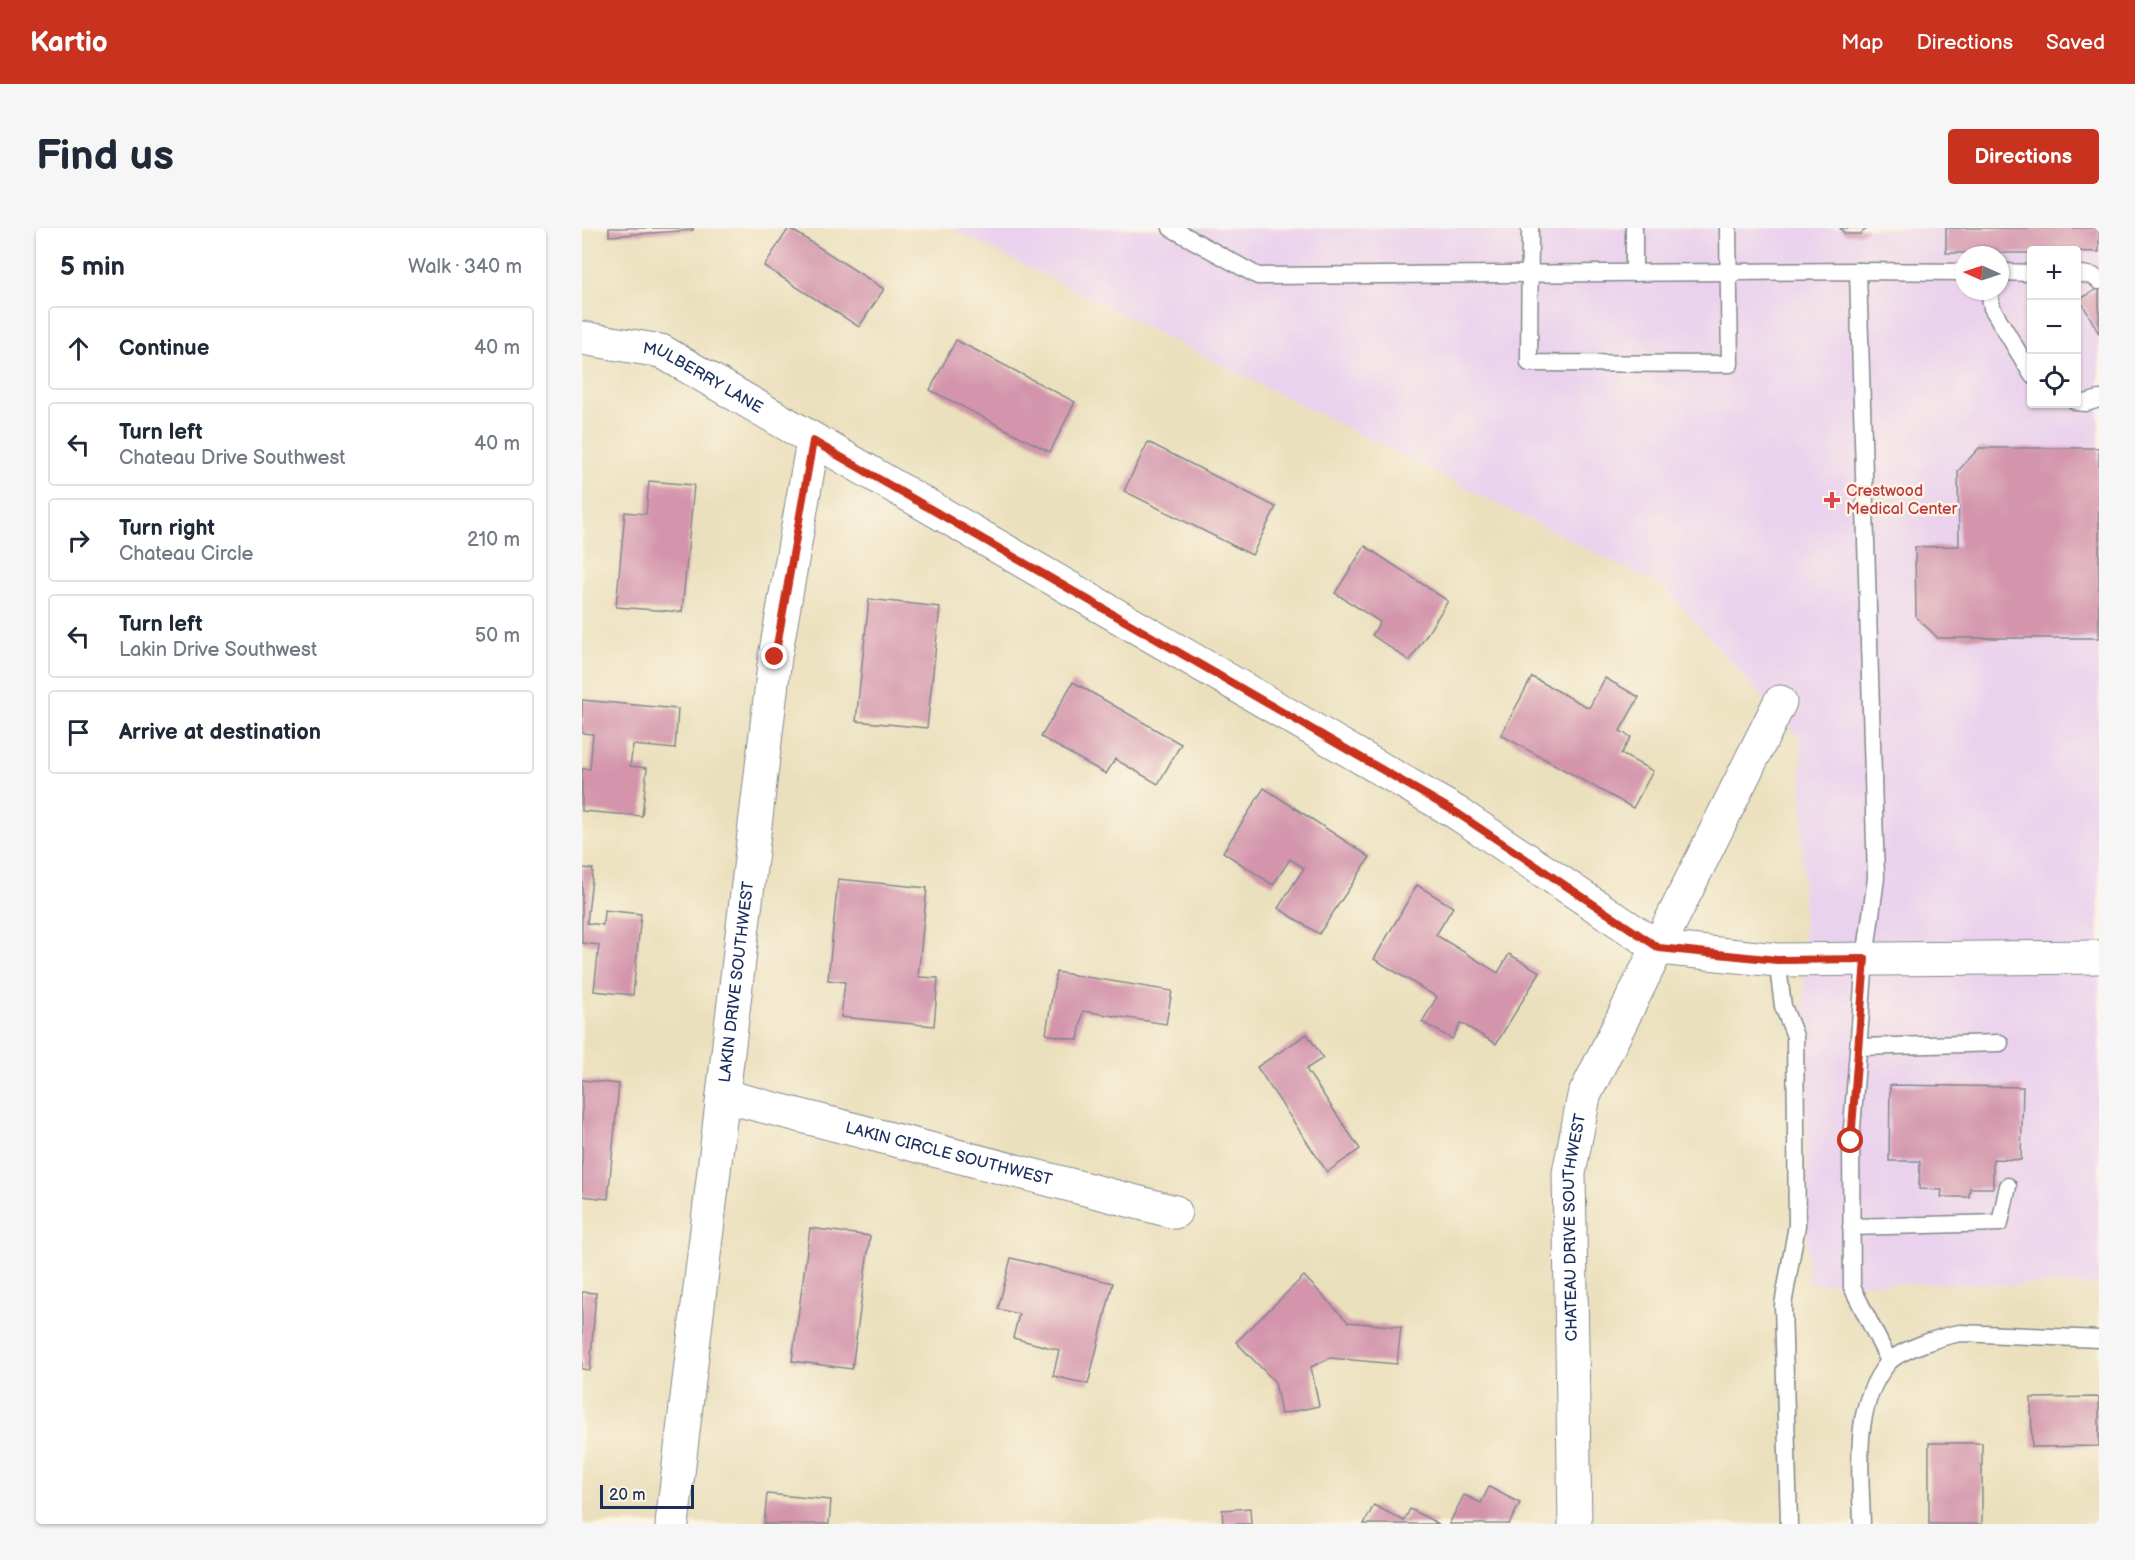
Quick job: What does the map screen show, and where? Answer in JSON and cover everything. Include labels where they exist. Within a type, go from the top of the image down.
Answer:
[{"type":"street","name":"MULBERRY LANE","points":[[582,338],[661,351],[1457,813],[1659,948]]},
{"type":"street","name":"LAKIN DRIVE SOUTHWEST","points":[[672,1524],[775,657],[813,441]]},
{"type":"street","name":"CHATEAU DRIVE SOUTHWEST","points":[[1575,1524],[1569,1173],[1584,1096],[1780,702]]},
{"type":"street","points":[[1659,948],[1777,960],[2099,957]]},
{"type":"street","name":"LAKIN CIRCLE SOUTHWEST","points":[[724,1096],[1175,1212]]},
{"type":"lane","points":[[1171,228],[1258,276],[1955,272]]},
{"type":"lane","points":[[1530,228],[1529,363],[1730,364],[1728,228]]},
{"type":"lane","points":[[1634,228],[1634,273]]},
{"type":"lane","points":[[1858,271],[1876,878],[1865,959],[1851,1141],[1852,1287],[1889,1361]]},
{"type":"lane","points":[[2009,272],[2027,273]]},
{"type":"lane","points":[[2081,274],[2093,276],[2099,281]]},
{"type":"lane","points":[[1991,300],[1992,308],[2027,368]]},
{"type":"lane","points":[[2081,402],[2099,399]]},
{"type":"lane","points":[[1777,960],[1783,1006],[1795,1036],[1797,1225],[1783,1305],[1789,1524]]},
{"type":"lane","points":[[1858,1047],[2000,1043]]},
{"type":"lane","points":[[1851,1227],[2000,1223],[2008,1186]]},
{"type":"lane","points":[[1862,1524],[1861,1431],[1871,1390],[1889,1361],[1941,1336],[1960,1333],[2099,1339]]},
{"type":"shaded area","name":"Crestwood Medical Center","points":[[950,228],[2099,228],[2099,1285],[1808,1283],[1801,740],[1664,588]]},
{"type":"building","points":[[609,228],[693,228],[693,230],[609,236]]},
{"type":"building","points":[[789,228],[884,289],[859,327],[764,266]]},
{"type":"building","points":[[1840,228],[1868,228],[1860,234],[1845,234]]},
{"type":"building","points":[[1946,228],[2099,228],[2099,252],[2081,251],[2081,246],[2027,246],[2027,253],[2009,253],[2009,246],[1955,246],[1955,253],[1946,253]]},
{"type":"building","points":[[2099,288],[2099,334],[2081,301],[2081,298]]},
{"type":"building","points":[[956,340],[1075,402],[1050,452],[930,390]]},
{"type":"building","points":[[1148,442],[1276,507],[1252,555],[1124,491]]},
{"type":"building","points":[[1979,448],[2099,448],[2099,638],[1938,638],[1916,617],[1915,547],[1959,546],[1958,471]]},
{"type":"building","points":[[649,481],[694,485],[682,612],[616,607],[625,512],[646,514]]},
{"type":"building","points":[[1365,546],[1448,601],[1410,661],[1372,635],[1380,622],[1335,593]]},
{"type":"building","points":[[869,599],[940,607],[927,728],[856,721]]},
{"type":"building","points":[[1532,677],[1589,708],[1605,678],[1639,697],[1620,731],[1631,737],[1621,754],[1653,771],[1633,808],[1501,735]]},
{"type":"building","points":[[1073,682],[1181,744],[1158,784],[1115,759],[1106,774],[1041,737]]},
{"type":"building","points":[[582,700],[678,709],[675,749],[633,745],[630,766],[647,768],[642,816],[582,811],[582,769],[590,769],[593,734],[582,733]]},
{"type":"building","points":[[1264,788],[1370,857],[1319,934],[1278,908],[1304,868],[1290,859],[1273,885],[1223,852]]},
{"type":"building","points":[[582,868],[593,869],[587,923],[603,925],[604,910],[641,914],[633,995],[594,991],[599,945],[582,943]]},
{"type":"building","points":[[838,879],[927,888],[918,977],[938,978],[934,1026],[841,1017],[845,982],[828,980]]},
{"type":"building","points":[[1417,885],[1453,907],[1436,935],[1498,973],[1509,954],[1540,972],[1496,1044],[1461,1023],[1452,1039],[1422,1022],[1437,997],[1374,959]]},
{"type":"building","points":[[1056,972],[1172,991],[1166,1024],[1083,1011],[1078,1040],[1046,1034]]},
{"type":"building","points":[[1307,1034],[1323,1058],[1306,1069],[1360,1149],[1327,1172],[1257,1067]]},
{"type":"building","points":[[582,1080],[619,1084],[608,1199],[582,1196]]},
{"type":"building","points":[[1890,1085],[2023,1087],[2021,1160],[1993,1159],[1993,1188],[1970,1188],[1969,1197],[1941,1197],[1942,1190],[1919,1189],[1920,1161],[1889,1161]]},
{"type":"building","points":[[810,1228],[870,1236],[852,1369],[792,1361]]},
{"type":"building","points":[[1011,1258],[1113,1283],[1088,1384],[1053,1376],[1059,1350],[1013,1338],[1019,1314],[998,1309]]},
{"type":"building","points":[[1304,1276],[1348,1322],[1401,1327],[1397,1364],[1330,1358],[1311,1367],[1319,1406],[1281,1414],[1275,1382],[1236,1342]]},
{"type":"building","points":[[582,1292],[596,1293],[590,1370],[582,1369]]},
{"type":"building","points":[[2099,1397],[2099,1446],[2032,1447],[2031,1398]]},
{"type":"building","points":[[1929,1443],[1982,1443],[1982,1524],[1929,1524]]},
{"type":"building","points":[[1489,1487],[1520,1503],[1509,1524],[1449,1524],[1464,1495],[1481,1503]]},
{"type":"building","points":[[767,1494],[831,1500],[829,1524],[764,1524]]},
{"type":"building","points":[[1374,1505],[1404,1521],[1410,1509],[1439,1524],[1364,1524]]},
{"type":"building","points":[[1250,1508],[1251,1524],[1223,1524],[1222,1510]]},
{"type":"place","name":"Crestwood Medical Center","points":[[1832,500]]},
{"type":"route","points":[[775,657],[813,441],[1457,813],[1659,948],[1777,960],[1865,959],[1851,1141]]}]
